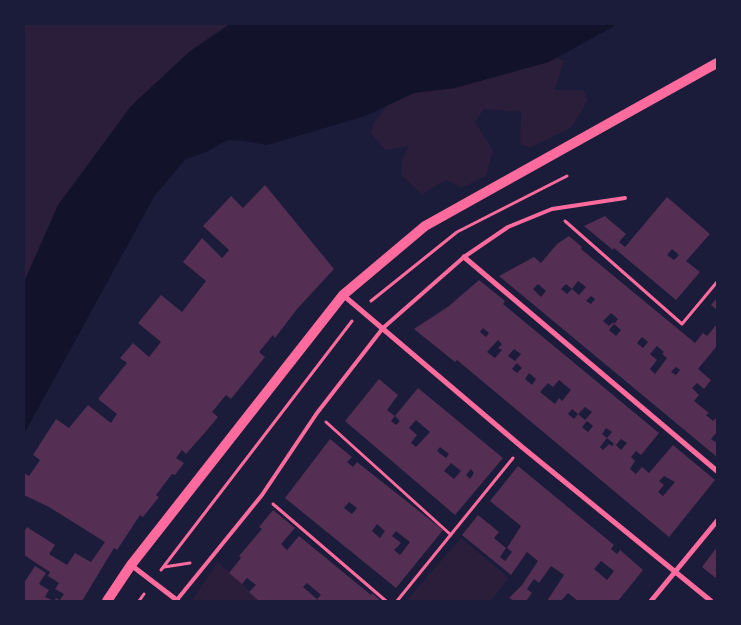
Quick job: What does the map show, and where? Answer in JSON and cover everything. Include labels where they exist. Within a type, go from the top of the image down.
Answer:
[{"type":"main road","points":[[107,601],[131,565],[344,295],[425,226],[717,63]]},
{"type":"street","points":[[464,257],[717,471]]},
{"type":"street","points":[[344,295],[522,447],[710,601]]},
{"type":"street","points":[[651,601],[717,521]]},
{"type":"street","points":[[131,565],[177,601]]},
{"type":"lane","points":[[177,601],[262,494],[317,413],[382,328],[464,257],[508,227],[552,210],[624,198]]},
{"type":"path","points":[[552,210],[682,324],[717,282]]},
{"type":"path","points":[[317,413],[451,535]]},
{"type":"path","points":[[397,601],[522,447]]},
{"type":"path","points":[[262,494],[386,601]]},
{"type":"shaded area","points":[[24,24],[230,24],[189,52],[41,246],[24,282]]},
{"type":"shaded area","points":[[230,24],[618,24],[549,62],[455,88],[414,93],[365,116],[267,145],[228,140],[206,152],[186,159],[155,195],[24,434],[24,282],[58,205],[131,106],[189,52]]},
{"type":"shaded area","points":[[553,57],[564,60],[555,90],[583,90],[588,100],[571,128],[530,148],[520,144],[521,112],[484,109],[475,122],[493,150],[486,176],[461,188],[446,180],[422,194],[401,175],[402,160],[409,146],[385,150],[371,133],[373,124],[395,95]]},
{"type":"shaded area","points":[[461,538],[509,578],[491,601],[406,601]]},
{"type":"shaded area","points":[[218,562],[242,584],[259,601],[192,600]]},
{"type":"building","points":[[265,185],[334,269],[297,309],[275,338],[273,335],[259,352],[265,357],[231,399],[226,395],[212,412],[218,417],[208,429],[186,454],[182,450],[176,458],[184,463],[175,475],[172,474],[156,495],[159,497],[143,517],[140,515],[117,550],[114,548],[82,601],[54,601],[56,598],[60,600],[64,594],[55,589],[59,583],[48,576],[50,572],[24,555],[24,532],[27,527],[55,545],[49,554],[67,565],[75,553],[91,562],[105,542],[49,507],[24,495],[24,473],[29,476],[40,460],[33,455],[56,419],[69,428],[88,405],[111,423],[117,414],[98,399],[127,363],[120,358],[133,343],[149,357],[161,342],[138,323],[161,295],[182,312],[206,281],[183,262],[202,238],[222,258],[229,250],[203,226],[231,196],[243,208]]},
{"type":"building","points":[[667,197],[710,234],[686,261],[700,272],[676,300],[614,248],[613,250],[584,226],[605,216],[626,234],[619,242],[625,247]],"holes":[[[672,249],[679,255],[674,260],[667,255]]]},
{"type":"building","points":[[569,236],[582,247],[581,249],[695,343],[703,333],[707,336],[717,324],[717,346],[698,369],[711,380],[704,389],[697,383],[692,388],[699,395],[694,401],[709,413],[706,415],[713,421],[717,417],[717,432],[711,439],[715,442],[717,440],[717,457],[499,276],[534,257],[541,263],[557,244]],"holes":[[[578,281],[586,287],[579,295],[572,289]],[[538,284],[546,291],[541,297],[533,289]],[[566,284],[572,289],[567,294],[561,289]],[[591,296],[595,299],[591,304],[586,301]],[[611,313],[618,319],[614,324],[613,322],[609,326],[603,321]],[[614,324],[621,330],[616,336],[609,330]],[[642,337],[648,342],[643,348],[637,343]],[[657,346],[664,352],[662,354],[667,358],[655,374],[650,369],[657,360],[650,354]],[[676,367],[680,370],[676,375],[671,372]]]},
{"type":"building","points":[[479,280],[505,301],[503,304],[659,433],[641,455],[636,451],[631,457],[635,461],[630,469],[636,474],[642,467],[649,473],[673,445],[715,480],[669,537],[457,360],[455,362],[414,329],[449,306]],"holes":[[[483,328],[489,333],[486,337],[480,332]],[[498,340],[502,344],[498,348],[502,350],[495,358],[487,352]],[[514,349],[521,354],[515,361],[508,356]],[[517,363],[522,368],[517,373],[512,369]],[[529,373],[536,379],[532,385],[525,379]],[[559,380],[571,390],[562,401],[559,398],[555,404],[540,392],[548,383],[553,387]],[[585,407],[592,412],[585,420],[578,414]],[[572,409],[578,414],[574,419],[568,414]],[[587,421],[593,426],[588,432],[582,427]],[[606,428],[612,432],[607,438],[602,434]],[[607,438],[614,444],[612,446],[609,444],[603,450],[600,447]],[[621,439],[627,443],[621,450],[616,445]],[[664,476],[675,482],[663,496],[658,492],[664,485],[659,481]]]},
{"type":"building","points":[[717,298],[717,310],[711,305]]},
{"type":"building","points":[[379,379],[398,395],[387,410],[395,416],[418,388],[503,458],[455,515],[345,421]],"holes":[[[395,416],[400,421],[396,425],[391,421]],[[416,420],[430,432],[416,447],[411,443],[417,435],[409,428]],[[440,447],[449,454],[446,458],[437,451]],[[451,463],[461,471],[454,479],[444,471]],[[471,469],[474,473],[470,479],[466,475]]]},
{"type":"building","points":[[330,439],[352,457],[347,462],[353,467],[357,462],[443,530],[396,588],[285,498]],"holes":[[[349,502],[357,508],[352,514],[344,508]],[[377,524],[385,531],[380,538],[372,531]],[[396,531],[410,542],[400,555],[394,550],[401,543],[392,536]]]},
{"type":"building","points":[[518,466],[614,545],[611,549],[617,554],[620,550],[643,570],[618,601],[578,601],[568,593],[561,601],[547,601],[564,575],[551,566],[539,583],[534,579],[527,589],[532,593],[526,601],[515,601],[509,598],[522,585],[538,561],[527,552],[511,575],[462,535],[478,515],[499,532],[494,538],[506,548],[500,557],[505,561],[512,552],[507,548],[521,526],[490,501]],"holes":[[[601,561],[614,571],[607,580],[594,569]]]},
{"type":"building","points":[[273,510],[295,528],[281,544],[287,550],[299,536],[371,595],[372,593],[381,601],[320,601],[317,599],[316,601],[259,601],[249,592],[256,585],[247,578],[242,584],[229,573],[241,558],[239,556],[262,529],[259,527]],"holes":[[[307,583],[321,595],[317,599],[303,587]]]},
{"type":"building","points":[[717,547],[717,579],[702,567]]},
{"type":"building","points":[[35,566],[46,573],[39,584],[49,590],[45,597],[54,601],[24,601],[24,583]]}]
